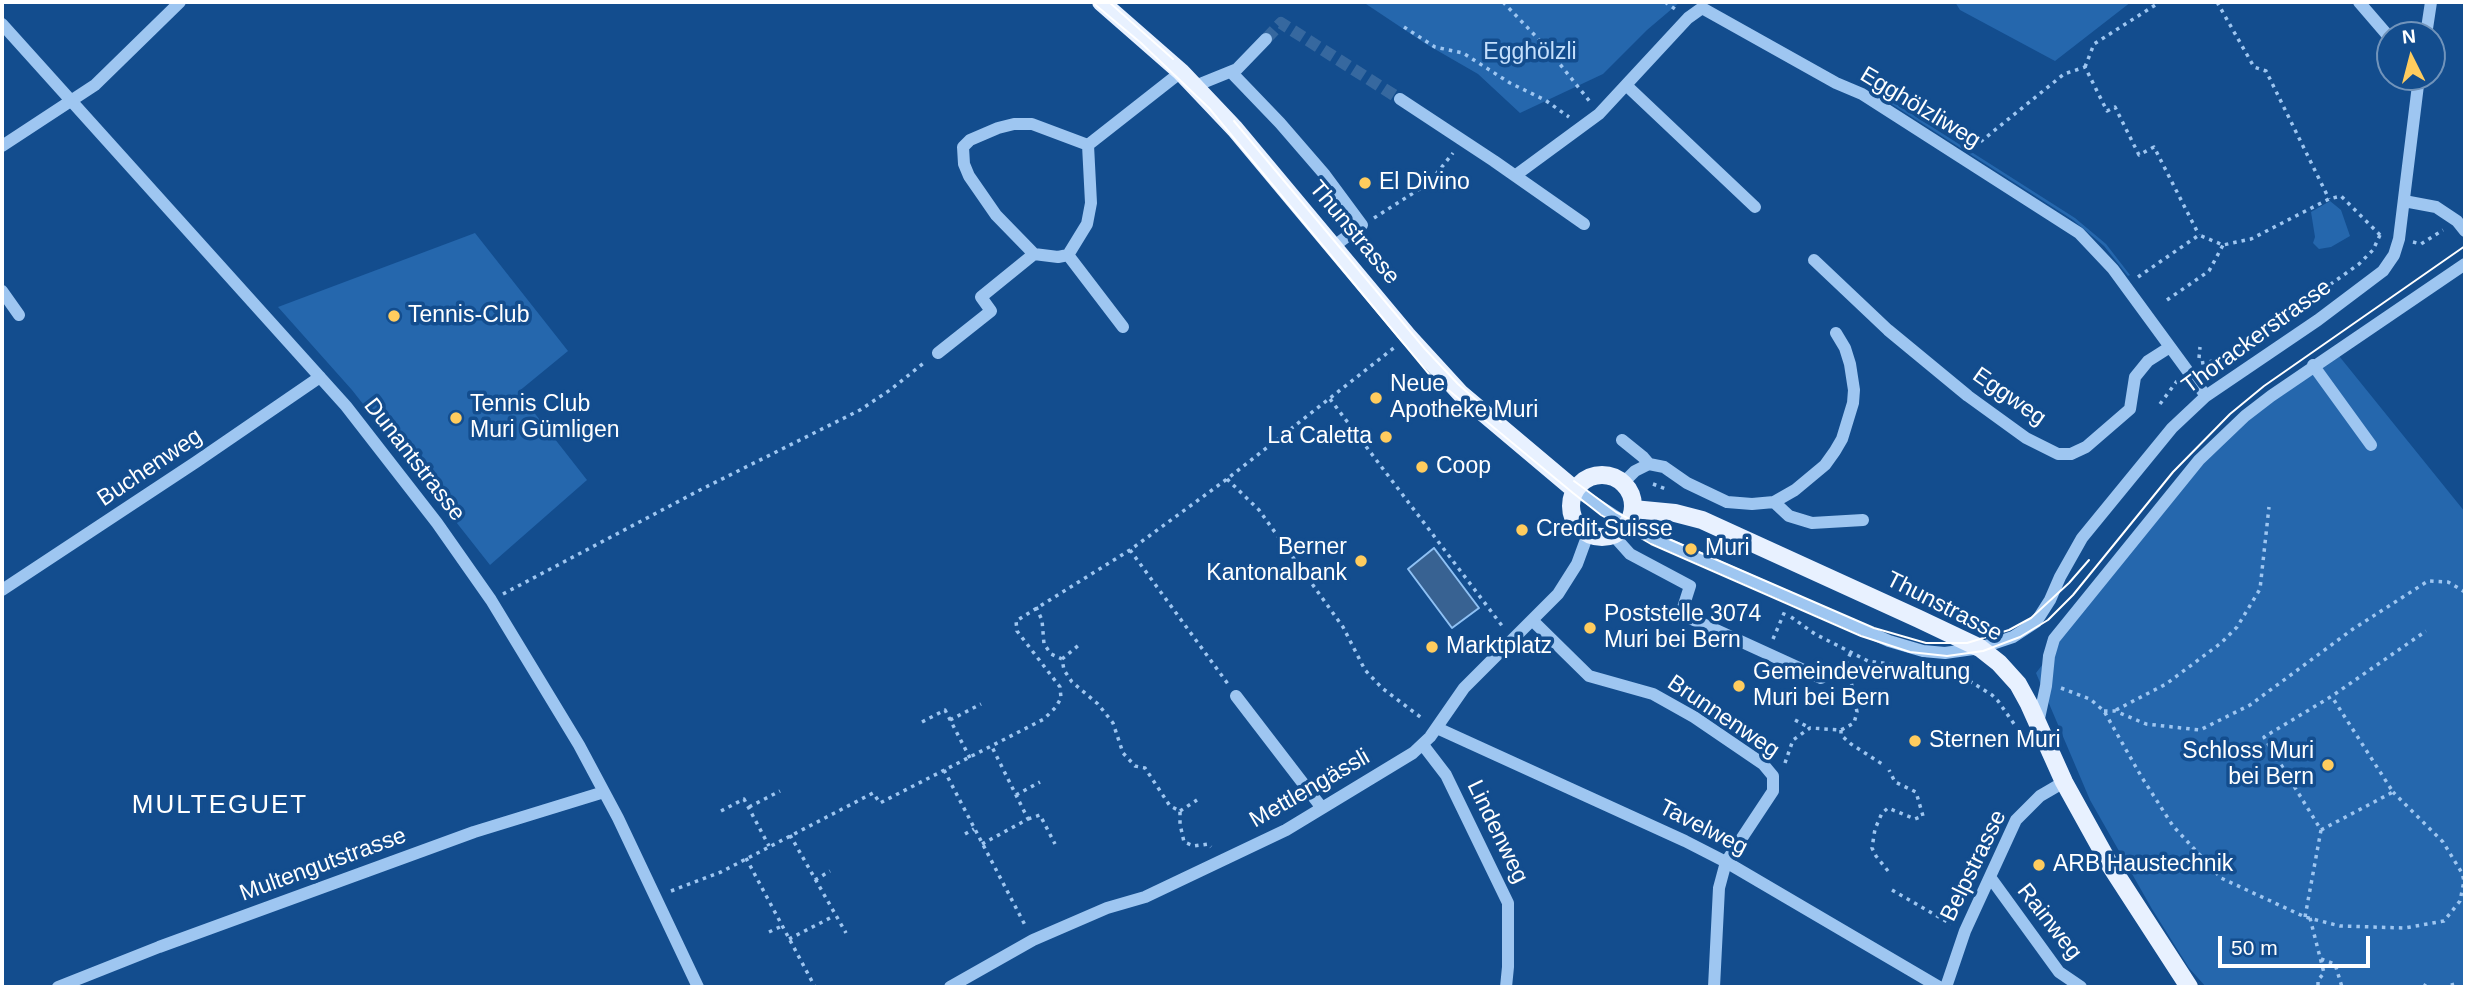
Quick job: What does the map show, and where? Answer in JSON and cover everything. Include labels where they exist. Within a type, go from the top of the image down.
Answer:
[{"type":"main road","name":"Thunstrasse","points":[[1101,2],[1181,72],[1235,129],[1406,335],[1461,394],[1575,490]]},
{"type":"main road","points":[[1588,534],[1572,516],[1571,501],[1582,482],[1598,475],[1607,475],[1623,483],[1632,499],[1624,522]]},
{"type":"main road","name":"Thunstrasse","points":[[1588,534],[1600,537],[1624,522],[1675,513],[1702,520],[1980,648],[2018,684],[2064,782],[2110,865],[2189,987]]},
{"type":"street","points":[[2,146],[95,85],[180,2]]},
{"type":"street","points":[[2359,2],[2376,22]]},
{"type":"street","points":[[2428,21],[2431,2]]},
{"type":"street","name":"Egghölzliweg","points":[[1516,175],[1600,114],[1696,10],[1702,8],[1836,83],[1862,94],[2090,242],[2206,396]]},
{"type":"street","name":"Dunantstrasse","points":[[2,24],[346,406],[437,523],[491,600],[549,694],[604,792],[698,987]]},
{"type":"street","points":[[1195,86],[1237,69],[1266,39]]},
{"type":"street","points":[[1088,145],[1181,72]]},
{"type":"street","points":[[1231,72],[1316,165],[1362,226],[1333,247]]},
{"type":"street","points":[[1627,86],[1755,207]]},
{"type":"street","name":"Thorackerstrasse","points":[[1624,522],[1676,548],[1889,641],[1935,652],[1980,648],[2014,637],[2036,622],[2082,538],[2172,428],[2206,396],[2318,320],[2383,271],[2399,239],[2417,91]]},
{"type":"street","points":[[1400,99],[1516,175],[1584,224]]},
{"type":"street","points":[[1014,124],[1031,124],[1088,145],[1091,203],[1089,214],[1083,233],[1068,255],[1058,257],[1034,254],[996,215],[969,176],[964,164],[963,147],[970,140],[1014,124]]},
{"type":"street","points":[[2404,201],[2436,206],[2461,226]]},
{"type":"street","points":[[938,353],[991,311],[981,298],[1034,254]]},
{"type":"street","points":[[1068,255],[1123,327]]},
{"type":"street","name":"Eggweg","points":[[1814,260],[1888,330],[1968,396],[2026,438],[2058,454],[2071,454],[2086,447],[2130,409],[2135,377],[2148,361],[2170,348]]},
{"type":"street","points":[[2038,723],[2054,639],[2176,487],[2207,453],[2245,416],[2313,365],[2465,264]]},
{"type":"street","points":[[2,291],[19,314]]},
{"type":"street","points":[[1623,483],[1635,471],[1648,464],[1664,467],[1687,483],[1727,502],[1774,502],[1795,490],[1825,465],[1845,430],[1854,390],[1845,348],[1836,333]]},
{"type":"street","points":[[2313,365],[2371,446]]},
{"type":"street","name":"Buchenweg","points":[[2,590],[320,377]]},
{"type":"street","points":[[1622,440],[1648,464]]},
{"type":"street","points":[[1575,490],[1624,522],[1630,554],[1690,586],[1681,614],[1821,678]]},
{"type":"street","points":[[1774,502],[1789,516],[1812,523],[1863,520]]},
{"type":"street","name":"Mettlengässli","points":[[950,987],[972,982],[1033,940],[1107,908],[1145,897],[1300,823],[1413,753],[1423,745],[1464,688],[1567,582],[1588,534]]},
{"type":"street","name":"Brunnenweg","points":[[1532,620],[1589,676],[1653,694],[1694,717],[1770,771],[1775,780],[1773,791],[1726,862],[1719,888],[1714,987]]},
{"type":"street","points":[[1236,696],[1322,808]]},
{"type":"street","name":"Tavelweg","points":[[1437,727],[1726,862],[1940,987]]},
{"type":"street","name":"Lindenweg","points":[[1423,745],[1446,775],[1508,903],[1506,987]]},
{"type":"street","name":"Belpstrasse","points":[[1946,987],[1965,931],[2022,813],[2047,791],[2064,782]]},
{"type":"street","name":"Multengutstrasse","points":[[58,987],[172,942],[474,832],[604,792]]},
{"type":"street","name":"Rainweg","points":[[1990,877],[2059,972],[2081,987]]},
{"type":"path","points":[[1503,2],[1547,48],[1600,114]]},
{"type":"path","points":[[2160,2],[2094,44],[2085,67],[2107,111],[2115,107],[2139,155],[2154,147],[2199,234],[2223,245],[2252,239],[2329,199],[2341,197],[2380,235],[2421,244],[2461,226]]},
{"type":"path","points":[[2217,2],[2254,67],[2266,71],[2329,199]]},
{"type":"path","points":[[1404,27],[1434,47],[1463,53],[1510,83],[1545,100],[1584,127]]},
{"type":"path","points":[[1972,148],[2064,74],[2085,67]]},
{"type":"path","points":[[1362,226],[1430,183],[1463,140]]},
{"type":"path","points":[[2135,279],[2199,234]]},
{"type":"path","points":[[2200,347],[2197,364],[2219,360],[2237,351],[2359,264],[2373,250],[2380,235]]},
{"type":"path","points":[[2167,300],[2209,271],[2223,245]]},
{"type":"path","points":[[491,600],[700,490],[860,410],[938,353]]},
{"type":"path","points":[[656,897],[721,872],[873,793],[880,803],[1044,719],[1061,698],[1060,687],[1017,631],[1016,621],[1130,550],[1227,479],[1389,353]]},
{"type":"path","points":[[2160,404],[2179,380]]},
{"type":"path","points":[[1330,399],[1513,639]]},
{"type":"path","points":[[1227,479],[1259,510],[1343,627],[1365,670],[1382,688],[1437,727]]},
{"type":"path","points":[[2115,711],[2166,684],[2221,643],[2237,627],[2260,589],[2269,507]]},
{"type":"path","points":[[1130,550],[1236,696]]},
{"type":"path","points":[[2104,710],[2115,711],[2146,724],[2200,730],[2250,705],[2353,629],[2428,581],[2448,582],[2465,592]]},
{"type":"path","points":[[1036,607],[1042,620],[1044,644],[1051,654],[1062,659]]},
{"type":"path","points":[[1767,654],[1784,612],[1815,634],[1868,662],[1924,668]]},
{"type":"path","points":[[2318,987],[2318,980],[2324,973],[2308,917],[2321,830],[2264,737],[2332,696],[2426,631]]},
{"type":"path","points":[[1062,659],[1079,645]]},
{"type":"path","points":[[1842,672],[1851,652]]},
{"type":"path","points":[[1062,659],[1064,670],[1072,682],[1098,704],[1113,723],[1123,753],[1135,766],[1145,768],[1170,806],[1181,811]]},
{"type":"path","points":[[1795,720],[1810,728],[1841,730],[1854,723],[1857,712],[1850,676],[1826,666],[1821,678]]},
{"type":"path","points":[[1935,670],[1955,673],[1992,695],[2025,738]]},
{"type":"path","points":[[2046,686],[2090,699],[2104,710],[2173,826],[2221,878],[2308,917],[2340,926],[2405,928],[2444,920],[2460,901],[2464,881],[2462,873],[2443,842],[2393,793],[2332,696]]},
{"type":"path","points":[[950,720],[981,704]]},
{"type":"path","points":[[922,722],[945,710],[970,758]]},
{"type":"path","points":[[1784,764],[1793,740],[1810,728]]},
{"type":"path","points":[[1841,730],[1841,735],[1850,744],[1882,764]]},
{"type":"path","points":[[992,747],[1028,820]]},
{"type":"path","points":[[1888,871],[1872,848],[1875,829],[1882,813],[1888,808],[1915,818],[1923,816],[1916,792],[1895,782],[1889,770]]},
{"type":"path","points":[[944,771],[1033,940]]},
{"type":"path","points":[[1016,795],[1041,782]]},
{"type":"path","points":[[749,807],[780,791]]},
{"type":"path","points":[[2321,830],[2393,793]]},
{"type":"path","points":[[722,811],[744,799],[769,846]]},
{"type":"path","points":[[1181,811],[1197,800]]},
{"type":"path","points":[[1181,811],[1180,824],[1184,842],[1194,846],[1208,844],[1219,861]]},
{"type":"path","points":[[982,844],[1040,814],[1055,844]]},
{"type":"path","points":[[965,834],[974,829]]},
{"type":"path","points":[[790,835],[846,933]]},
{"type":"path","points":[[746,858],[815,987]]},
{"type":"path","points":[[815,880],[830,871]]},
{"type":"path","points":[[1892,890],[1965,931]]},
{"type":"path","points":[[789,939],[835,916]]},
{"type":"path","points":[[769,932],[782,926]]},
{"type":"path","points":[[2321,959],[2335,964],[2342,987]]},
{"type":"green space","name":"Egghölzli","points":[[1363,2],[1680,2],[1603,74],[1520,113],[1478,74],[1426,44]]},
{"type":"green space","points":[[1955,2],[2131,2],[2055,61],[1960,10]]},
{"type":"green space","points":[[1871,88],[2075,218],[2106,244],[2130,275],[2128,276],[2104,246],[2073,220],[1868,89]]},
{"type":"green space","points":[[2330,201],[2341,210],[2350,236],[2331,247],[2319,249],[2313,243],[2315,237],[2311,212]]},
{"type":"green space","name":"Tennis Club Muri Gümligen","points":[[475,233],[568,351],[518,392],[587,480],[490,565],[352,390],[278,307]]},
{"type":"green space","points":[[2335,351],[2465,512],[2465,987],[2206,987],[2189,968],[2152,909],[2090,800],[2036,673],[2049,656],[2052,646],[2199,460]]},
{"type":"shaded area","points":[[1434,548],[1479,608],[1452,628],[1408,569]]},
{"type":"tunnel","points":[[1266,39],[1281,23],[1400,99]]},
{"type":"tram line","points":[[1092,2],[1141,43],[1209,108],[1429,374],[1573,493],[1601,515],[1651,544],[1861,636],[1910,652],[1947,656],[1983,651],[2020,637],[2048,620],[2073,595],[2173,472],[2230,414],[2264,386],[2465,246]]},
{"type":"tram line","points":[[1109,2],[1173,59]]},
{"type":"tram line","points":[[1234,121],[1425,349],[1458,384],[1501,422]]},
{"type":"tram line","points":[[1574,481],[1616,512],[1655,533],[1874,628],[1926,643],[1967,643],[2009,630],[2031,618],[2069,583],[2089,560]]},
{"type":"place","name":"El Divino","points":[[1365,183]]},
{"type":"place","name":"Tennis-Club","points":[[394,316]]},
{"type":"place","name":"Neue Apotheke Muri","points":[[1376,398]]},
{"type":"place","name":"Tennis Club Muri Gümligen","points":[[456,418]]},
{"type":"place","name":"La Caletta","points":[[1386,437]]},
{"type":"place","name":"Coop","points":[[1422,467]]},
{"type":"place","name":"Credit Suisse","points":[[1522,530]]},
{"type":"place","name":"Muri","points":[[1691,549]]},
{"type":"place","name":"Berner Kantonalbank","points":[[1361,561]]},
{"type":"place","name":"Poststelle 3074 Muri bei Bern","points":[[1590,628]]},
{"type":"place","name":"Marktplatz","points":[[1432,647]]},
{"type":"place","name":"Gemeindeverwaltung Muri bei Bern","points":[[1739,686]]},
{"type":"place","name":"Sternen Muri","points":[[1915,741]]},
{"type":"place","name":"Schloss Muri bei Bern","points":[[2328,765]]},
{"type":"place","name":"ARB Haustechnik","points":[[2039,865]]},
{"type":"district","name":"MULTEGUET","points":[[220,806]]}]
